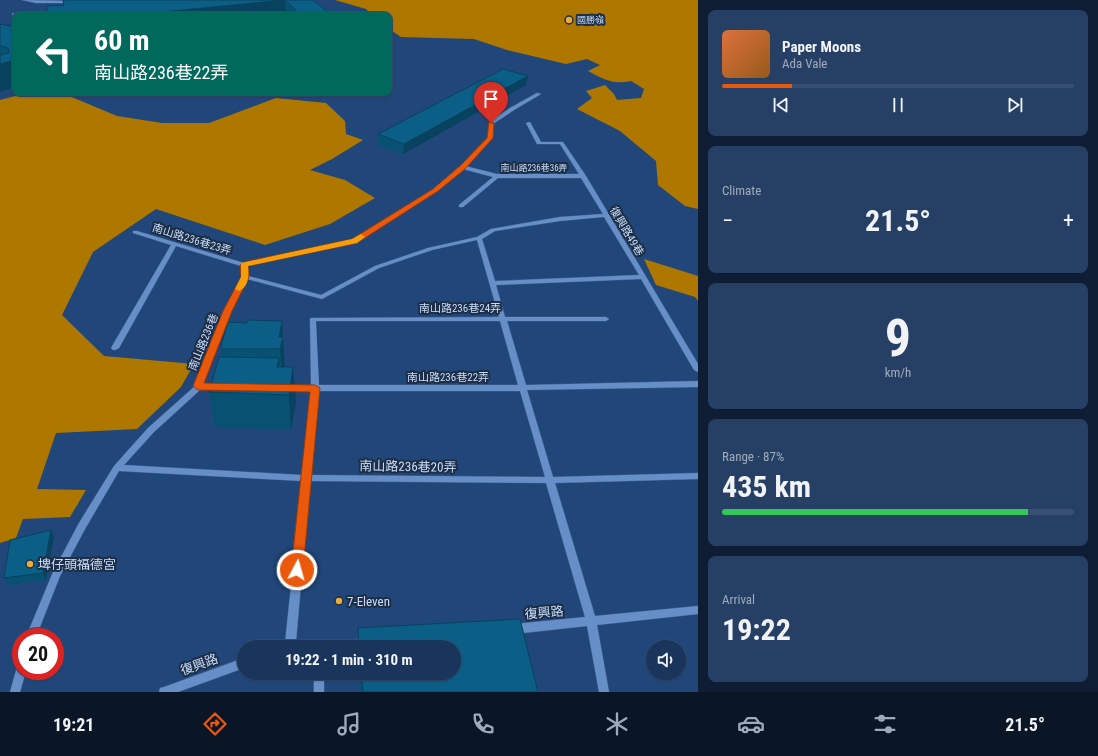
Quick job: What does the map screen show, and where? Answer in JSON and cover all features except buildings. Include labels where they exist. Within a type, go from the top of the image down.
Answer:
[{"type":"street","points":[[27,0],[73,2]]},
{"type":"street","points":[[539,94],[491,123],[490,138],[462,167],[435,190],[354,241],[244,265],[245,277],[322,297],[377,267],[430,249],[479,238],[493,230],[560,219],[606,215]]},
{"type":"street","name":"復興路49巷","points":[[528,123],[539,142],[561,142],[583,176],[698,370]]},
{"type":"street","name":"南山路236巷36弄","points":[[462,167],[496,176],[583,176]]},
{"type":"street","points":[[461,206],[496,176]]},
{"type":"street","name":"南山路236巷23弄","points":[[135,232],[244,265]]},
{"type":"street","points":[[479,238],[591,621],[604,692]]},
{"type":"street","points":[[115,348],[174,244]]},
{"type":"street","name":"南山路236巷","points":[[35,628],[56,575],[82,526],[117,468],[151,430],[198,386],[228,311],[245,277]]},
{"type":"street","points":[[492,283],[643,277]]},
{"type":"street","name":"南山路236巷24弄","points":[[315,388],[313,319],[606,319]]},
{"type":"street","name":"南山路236巷22弄","points":[[276,388],[523,388],[698,384]]},
{"type":"street","points":[[198,386],[229,387]]},
{"type":"street","points":[[290,640],[315,388]]},
{"type":"street","name":"南山路236巷20弄","points":[[117,468],[306,478],[550,480],[698,476]]},
{"type":"street","name":"復興路","points":[[504,630],[698,610]]},
{"type":"street","name":"復興路","points":[[164,692],[237,666]]},
{"type":"street","points":[[16,692],[19,680]]},
{"type":"street","points":[[319,680],[319,692]]},
{"type":"shaded area","points":[[335,0],[698,0],[698,209],[685,206],[658,185],[656,161],[620,131],[577,109],[592,98],[586,91],[605,85],[614,94],[617,100],[641,98],[644,89],[631,81],[613,82],[588,71],[600,65],[587,59],[566,64],[507,50],[474,39],[401,37],[392,31],[392,12],[369,12],[366,9]]},
{"type":"shaded area","points":[[15,96],[69,96],[117,116],[162,123],[209,123],[276,98],[326,103],[345,121],[346,134],[363,140],[332,159],[310,170],[345,180],[375,198],[330,224],[265,245],[156,209],[93,252],[62,315],[104,356],[194,364],[181,387],[137,429],[56,433],[37,489],[86,490],[70,517],[23,519],[16,538],[0,543],[0,100]]},
{"type":"shaded area","points":[[644,259],[698,276],[698,301],[695,297],[656,285]]},
{"type":"slow traffic","points":[[239,289],[245,277],[244,265],[354,241],[361,237]]},
{"type":"place","name":"國勝嶺","points":[[569,20]]},
{"type":"place","name":"埤仔頭福德宮","points":[[30,564]]},
{"type":"place","name":"7-Eleven","points":[[339,601]]},
{"type":"route","points":[[297,570],[315,388],[198,386],[228,311],[245,277],[244,265],[354,241],[435,190],[462,167],[490,138],[491,123]]}]
